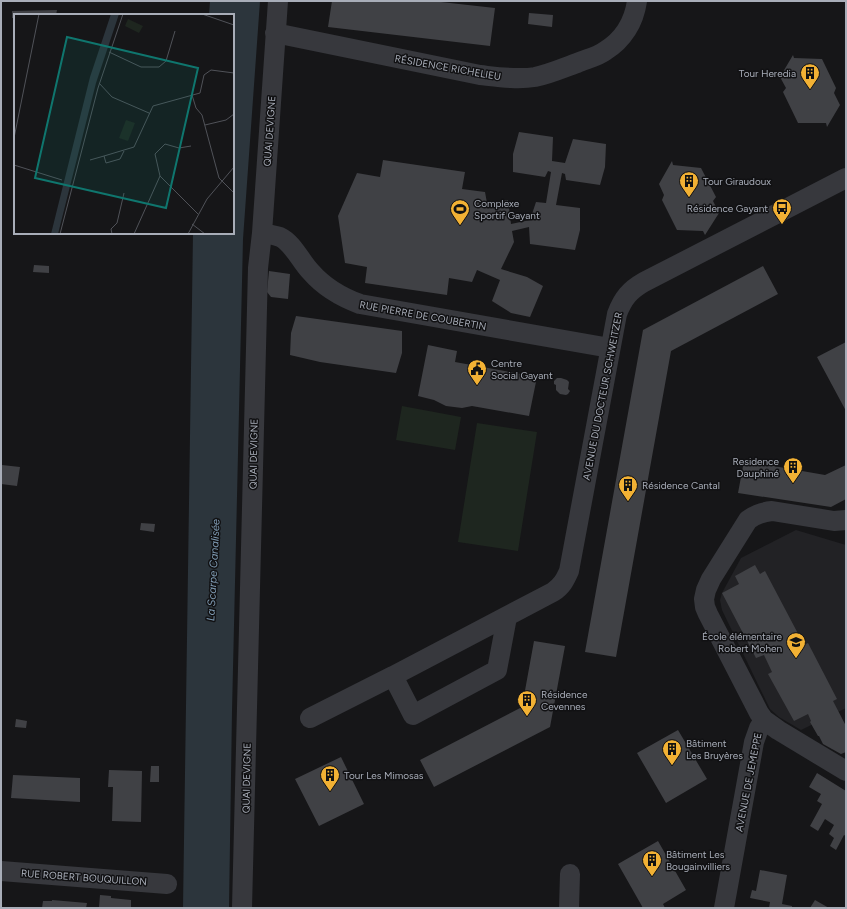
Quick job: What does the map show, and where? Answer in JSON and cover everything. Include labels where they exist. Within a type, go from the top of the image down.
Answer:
[{"type":"street","name":"QUAI DEVIGNE","points":[[242,908],[258,268],[262,233],[278,1]]},
{"type":"street","name":"RÉSIDENCE RICHELIEU","points":[[275,33],[480,75],[503,78],[534,77],[552,73],[609,49],[629,28],[637,1]]},
{"type":"street","name":"AVENUE DU DOCTEUR SCHWEITZER","points":[[310,718],[507,617],[553,592],[561,586],[569,571],[616,314],[620,304],[634,288],[846,178]]},
{"type":"street","name":"RUE PIERRE DE COUBERTIN","points":[[262,233],[282,238],[291,245],[310,272],[322,283],[334,292],[360,304],[610,348]]},
{"type":"street","name":"AVENUE DE JEMEPPE","points":[[724,908],[754,742],[759,728],[764,720],[708,614],[704,599],[706,590],[711,579],[748,520],[754,515],[772,511],[834,521],[846,520]]},
{"type":"street","points":[[393,676],[413,715],[497,670],[507,617]]},
{"type":"street","points":[[764,720],[846,771]]},
{"type":"street","name":"RUE ROBERT BOUQUILLON","points":[[1,871],[167,884]]},
{"type":"street","points":[[569,908],[570,874]]},
{"type":"shaded area","points":[[402,406],[461,417],[455,450],[396,440]]},
{"type":"shaded area","points":[[477,423],[537,432],[518,551],[458,542]]},
{"type":"shaded area","name":"École élémentaire Robert Mohen","points":[[796,530],[846,545],[846,708],[801,730],[779,717],[770,709],[722,610],[720,600],[722,593],[741,558]]},
{"type":"water","name":"La Scarpe Canalisée","points":[[210,1],[260,1],[243,239],[229,908],[183,908],[193,234],[234,234],[234,14],[209,14]]},
{"type":"building","points":[[332,1],[432,1],[495,8],[490,46],[328,27]]},
{"type":"building","points":[[57,10],[56,14],[14,14],[14,18],[12,18],[12,11]]},
{"type":"building","points":[[529,13],[553,15],[552,27],[528,24]]},
{"type":"building","name":"Tour Heredia","points":[[793,55],[794,58],[822,59],[836,88],[834,93],[840,105],[827,127],[826,123],[798,123],[783,92],[786,88],[780,77]]},
{"type":"building","name":"Complexe Sportif Gayant","points":[[519,132],[553,137],[552,161],[565,163],[573,139],[606,144],[605,167],[600,185],[566,180],[565,174],[562,173],[556,205],[580,208],[580,230],[575,250],[530,244],[529,227],[512,231],[514,242],[501,269],[527,277],[543,286],[530,317],[511,313],[492,301],[500,280],[477,270],[472,282],[449,278],[447,295],[365,283],[367,267],[345,263],[338,216],[357,173],[380,177],[383,160],[465,172],[462,189],[485,192],[487,203],[508,200],[511,224],[530,220],[536,202],[546,203],[551,172],[548,171],[545,177],[513,172],[513,154]]},
{"type":"building","name":"Tour Giraudoux","points":[[672,161],[673,165],[701,168],[716,197],[713,201],[719,213],[705,235],[703,231],[677,230],[662,200],[664,195],[659,184]]},
{"type":"building","points":[[34,265],[49,266],[49,273],[33,272]]},
{"type":"building","name":"Résidence Cantal","points":[[763,266],[778,294],[671,351],[616,657],[585,652],[643,330]]},
{"type":"building","points":[[269,271],[290,274],[288,299],[271,297],[267,292]]},
{"type":"building","points":[[296,316],[402,331],[402,353],[396,373],[320,362],[290,355],[291,333]]},
{"type":"building","points":[[846,342],[846,411],[817,357]]},
{"type":"building","name":"Centre Social Gayant","points":[[428,345],[457,351],[455,362],[537,377],[529,416],[472,406],[462,408],[446,406],[434,400],[418,396]]},
{"type":"building","points":[[557,378],[567,380],[569,382],[568,389],[570,391],[568,394],[560,394],[556,390],[554,381]]},
{"type":"building","name":"Residence Dauphiné","points":[[744,461],[825,475],[846,465],[846,499],[831,507],[738,493]]},
{"type":"building","points":[[2,465],[20,467],[17,486],[1,484]]},
{"type":"building","points":[[141,523],[155,524],[154,532],[140,530]]},
{"type":"building","points":[[755,565],[760,574],[765,571],[804,645],[808,643],[837,699],[833,701],[846,726],[846,752],[841,754],[823,744],[810,722],[811,721],[808,714],[794,721],[768,674],[772,672],[764,655],[756,658],[722,593],[739,584],[735,576]]},
{"type":"building","name":"Résidence Cevennes","points":[[534,641],[565,646],[550,727],[434,787],[420,760],[522,707]]},
{"type":"building","points":[[16,719],[27,721],[26,728],[15,727]]},
{"type":"building","name":"Bâtiment Les Bruyères","points":[[678,730],[707,779],[666,803],[637,753]]},
{"type":"building","name":"Tour Les Mimosas","points":[[341,757],[364,804],[319,826],[295,779]]},
{"type":"building","points":[[151,766],[159,766],[159,782],[150,782]]},
{"type":"building","points":[[109,770],[142,771],[141,822],[112,821],[113,787],[108,787]]},
{"type":"building","points":[[817,773],[846,791],[846,836],[844,835],[836,850],[830,846],[834,838],[829,834],[834,825],[825,819],[818,831],[810,826],[822,804],[817,801],[821,794],[809,787]]},
{"type":"building","points":[[13,775],[80,778],[80,802],[11,798]]},
{"type":"building","name":"Bâtiment Les Bougainvilliers","points":[[658,841],[686,890],[663,904],[665,908],[643,908],[618,864]]},
{"type":"building","points":[[760,870],[787,875],[782,904],[792,906],[792,908],[769,908],[770,902],[750,898],[752,890],[756,891]]},
{"type":"building","points":[[100,895],[111,896],[111,898],[131,900],[131,908],[99,908]]},
{"type":"building","points":[[52,900],[87,903],[86,908],[42,908],[43,901]]},
{"type":"building","points":[[815,900],[829,908],[810,908]]},
{"type":"place","name":"Tour Heredia","points":[[810,90]]},
{"type":"place","name":"Tour Giraudoux","points":[[689,198]]},
{"type":"place","name":"Résidence Gayant","points":[[782,225]]},
{"type":"place","name":"Complexe Sportif Gayant","points":[[460,226]]},
{"type":"place","name":"Centre Social Gayant","points":[[477,386]]},
{"type":"place","name":"Residence Dauphiné","points":[[793,484]]},
{"type":"place","name":"Résidence Cantal","points":[[628,502]]},
{"type":"place","name":"École élémentaire Robert Mohen","points":[[796,659]]},
{"type":"place","name":"Résidence Cevennes","points":[[527,717]]},
{"type":"place","name":"Bâtiment Les Bruyères","points":[[672,766]]},
{"type":"place","name":"Tour Les Mimosas","points":[[330,792]]},
{"type":"place","name":"Bâtiment Les Bougainvilliers","points":[[652,877]]}]
